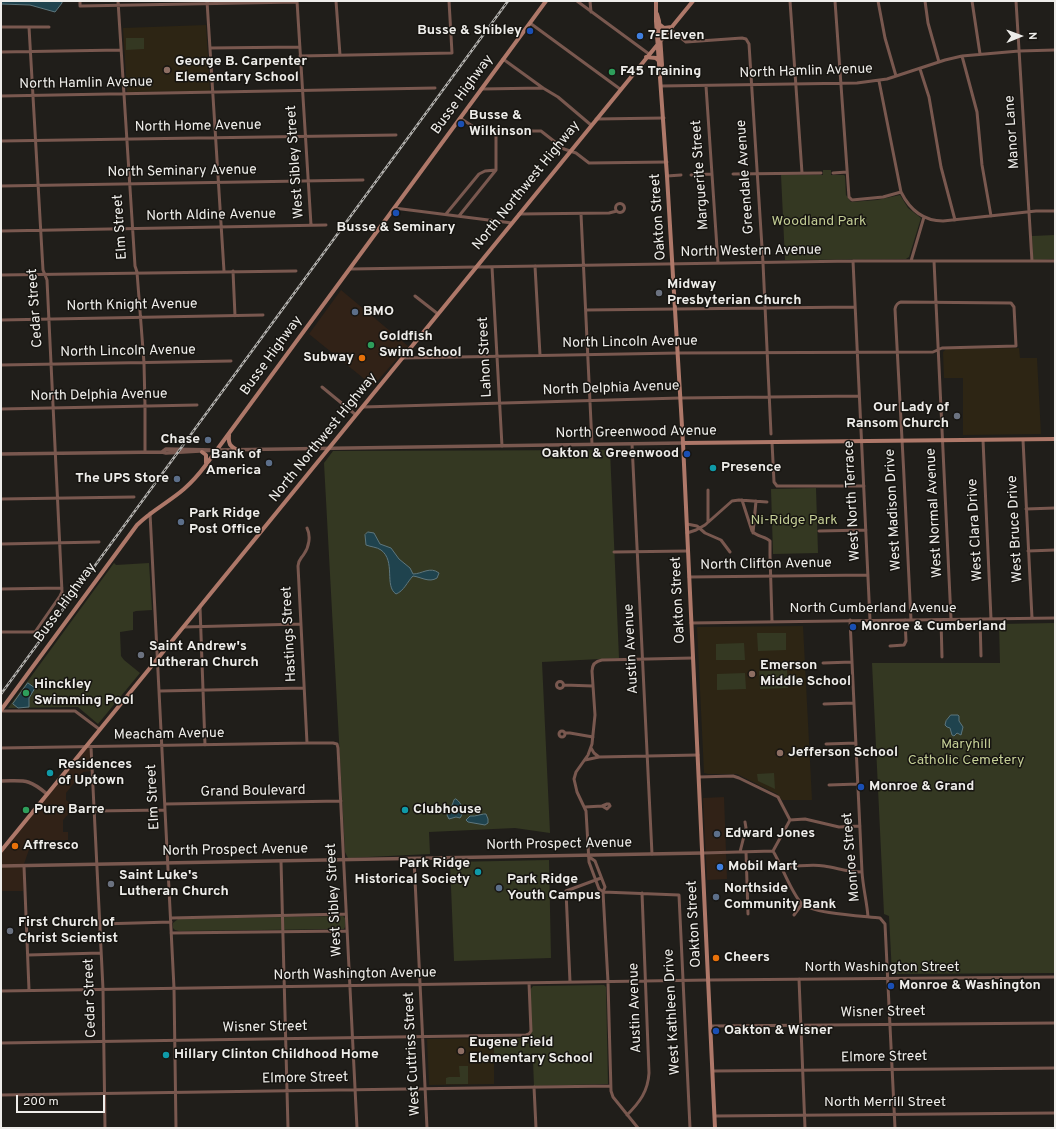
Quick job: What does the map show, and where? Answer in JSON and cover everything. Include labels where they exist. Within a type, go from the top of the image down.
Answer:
[{"type":"main road","name":"Busse Highway","points":[[1,711],[137,525],[150,513],[194,480],[205,466],[546,1]]},
{"type":"main road","name":"Oakton Street","points":[[656,1],[656,14],[662,65],[660,71]]},
{"type":"main road","name":"North Northwest Highway","points":[[1,851],[693,1]]},
{"type":"main road","name":"Oakton Street","points":[[656,14],[659,24],[658,60],[664,118],[676,308],[715,1128]]},
{"type":"main road","points":[[659,24],[664,28],[671,28]]},
{"type":"main road","points":[[648,56],[658,60]]},
{"type":"main road","points":[[230,433],[229,444],[237,450]]},
{"type":"main road","name":"North Greenwood Avenue","points":[[683,443],[1055,439]]},
{"type":"main road","points":[[202,452],[206,455],[205,466]]},
{"type":"street","points":[[80,1],[80,6],[118,3],[297,2]]},
{"type":"street","points":[[336,1],[340,55]]},
{"type":"street","points":[[300,56],[452,54],[448,1]]},
{"type":"street","points":[[577,1],[648,56]]},
{"type":"street","points":[[590,1],[591,12]]},
{"type":"street","points":[[790,1],[802,173]]},
{"type":"street","points":[[835,1],[848,195],[850,199],[866,200],[901,192]]},
{"type":"street","points":[[878,1],[885,38],[896,76]]},
{"type":"street","points":[[925,1],[929,28],[939,62]]},
{"type":"street","points":[[972,1],[980,54]]},
{"type":"street","name":"Manor Lane","points":[[1016,1],[1033,261]]},
{"type":"street","points":[[207,2],[224,271]]},
{"type":"street","name":"West Sibley Street","points":[[297,2],[311,225]]},
{"type":"street","name":"Elm Street","points":[[118,3],[132,228],[144,363],[145,452]]},
{"type":"street","points":[[530,23],[620,89]]},
{"type":"street","points":[[1,27],[49,27]]},
{"type":"street","name":"Cedar Street","points":[[29,27],[41,230],[44,270],[47,280],[52,408],[62,588]]},
{"type":"street","name":"Greendale Avenue","points":[[671,28],[686,42],[742,38],[746,39],[748,44],[763,263],[771,434]]},
{"type":"street","points":[[210,48],[300,47]]},
{"type":"street","points":[[1,52],[121,50]]},
{"type":"street","name":"North Hamlin Avenue","points":[[661,86],[841,84],[879,81],[962,56],[1019,51],[1055,50]]},
{"type":"street","points":[[962,56],[977,112],[982,165],[991,216]]},
{"type":"street","points":[[503,59],[558,97],[591,125]]},
{"type":"street","points":[[920,69],[929,97],[941,167],[955,220]]},
{"type":"street","points":[[879,81],[901,192],[910,206],[917,213],[924,217],[938,221],[1030,212],[1055,212]]},
{"type":"street","name":"Marguerite Street","points":[[706,86],[718,263]]},
{"type":"street","name":"North Hamlin Avenue","points":[[1,96],[435,88]]},
{"type":"street","points":[[481,89],[543,88]]},
{"type":"street","points":[[460,118],[480,131],[541,131],[564,149],[576,153],[589,163],[667,162]]},
{"type":"street","points":[[596,119],[664,118]]},
{"type":"street","points":[[459,216],[496,170],[496,132]]},
{"type":"street","name":"North Home Avenue","points":[[1,141],[396,135]]},
{"type":"street","points":[[446,214],[479,174],[488,170],[496,170]]},
{"type":"street","points":[[833,173],[847,172]]},
{"type":"street","points":[[733,174],[821,173]]},
{"type":"street","points":[[691,175],[712,174]]},
{"type":"street","points":[[668,176],[681,175]]},
{"type":"street","name":"North Seminary Avenue","points":[[1,186],[363,180]]},
{"type":"street","points":[[394,208],[512,223]]},
{"type":"street","points":[[519,214],[580,214],[609,213],[617,211]]},
{"type":"street","points":[[580,214],[592,444]]},
{"type":"street","points":[[911,261],[924,217]]},
{"type":"street","name":"North Aldine Avenue","points":[[1,231],[326,225]]},
{"type":"street","name":"West Normal Avenue","points":[[934,261],[951,620]]},
{"type":"street","name":"North Western Avenue","points":[[350,269],[718,263],[1055,261]]},
{"type":"street","name":"West North Terrace","points":[[853,262],[870,620]]},
{"type":"street","points":[[535,266],[540,355]]},
{"type":"street","name":"Lahon Street","points":[[492,267],[502,446]]},
{"type":"street","points":[[233,271],[235,316]]},
{"type":"street","points":[[1,275],[296,271]]},
{"type":"street","points":[[415,296],[438,314]]},
{"type":"street","name":"West Madison Drive","points":[[911,620],[895,309],[897,303],[901,302],[935,302]]},
{"type":"street","name":"North Lincoln Avenue","points":[[402,358],[678,353],[933,352],[942,348],[1016,346],[1014,308],[1012,304],[1007,302],[935,302]]},
{"type":"street","points":[[586,310],[855,307]]},
{"type":"street","name":"North Knight Avenue","points":[[1,320],[262,315]]},
{"type":"street","name":"North Lincoln Avenue","points":[[1,365],[231,361]]},
{"type":"street","points":[[322,387],[356,415]]},
{"type":"street","name":"North Delphia Avenue","points":[[362,407],[680,398],[859,396]]},
{"type":"street","name":"North Delphia Avenue","points":[[1,409],[197,405]]},
{"type":"street","name":"West Clara Drive","points":[[983,440],[991,619]]},
{"type":"street","name":"West Bruce Drive","points":[[1023,440],[1032,618]]},
{"type":"street","points":[[772,442],[774,482],[776,485],[864,486]]},
{"type":"street","name":"North Greenwood Avenue","points":[[1,454],[166,453],[217,450],[683,443]]},
{"type":"street","name":"Austin Avenue","points":[[632,444],[652,854]]},
{"type":"street","name":"North Greenwood Avenue","points":[[162,452],[166,449],[217,450]]},
{"type":"street","points":[[708,490],[708,522]]},
{"type":"street","points":[[1,499],[134,497]]},
{"type":"street","points":[[742,500],[754,533],[770,541],[772,621]]},
{"type":"street","points":[[687,533],[696,530],[708,522],[732,501],[742,500],[767,502]]},
{"type":"street","points":[[754,533],[756,501]]},
{"type":"street","points":[[1026,509],[1055,508]]},
{"type":"street","name":"Elm Street","points":[[150,513],[174,988],[176,1128]]},
{"type":"street","points":[[687,524],[699,528],[705,533],[721,540],[730,552]]},
{"type":"street","name":"Hastings Street","points":[[307,528],[309,534],[308,546],[298,562],[307,743]]},
{"type":"street","points":[[819,531],[866,530]]},
{"type":"street","points":[[1,544],[99,542]]},
{"type":"street","points":[[1028,551],[1055,550]]},
{"type":"street","points":[[614,552],[688,551]]},
{"type":"street","name":"North Clifton Avenue","points":[[689,577],[868,576]]},
{"type":"street","points":[[1,588],[62,588],[60,596],[35,632],[1,632]]},
{"type":"street","points":[[200,607],[205,745]]},
{"type":"street","name":"North Cumberland Avenue","points":[[691,622],[1055,618]]},
{"type":"street","points":[[980,619],[981,656]]},
{"type":"street","name":"Monroe Street","points":[[850,620],[863,888],[867,902],[868,917],[880,918],[885,924],[895,1128]]},
{"type":"street","points":[[890,646],[902,646],[905,643],[905,620]]},
{"type":"street","points":[[941,620],[942,657]]},
{"type":"street","points":[[184,626],[301,624]]},
{"type":"street","points":[[642,893],[603,892],[599,889],[588,862],[585,807],[577,792],[574,779],[576,772],[591,748],[593,737],[595,715],[592,671],[594,664],[602,660],[693,658]]},
{"type":"street","points":[[823,663],[852,662]]},
{"type":"street","points":[[564,685],[593,686]]},
{"type":"street","points":[[160,691],[304,688]]},
{"type":"street","points":[[824,704],[854,703]]},
{"type":"street","points":[[1,711],[75,711],[99,729]]},
{"type":"street","points":[[565,734],[570,733],[593,737]]},
{"type":"street","name":"Meacham Avenue","points":[[1,748],[307,743],[337,744]]},
{"type":"street","points":[[826,744],[856,743]]},
{"type":"street","name":"West Sibley Street","points":[[337,744],[357,1128]]},
{"type":"street","name":"Cedar Street","points":[[91,747],[103,989],[105,1128]]},
{"type":"street","points":[[591,748],[598,757]]},
{"type":"street","points":[[584,761],[598,757],[698,755]]},
{"type":"street","points":[[699,777],[736,777],[778,797],[790,820]]},
{"type":"street","points":[[1,781],[26,781],[34,784],[47,794]]},
{"type":"street","points":[[829,785],[858,784]]},
{"type":"street","name":"Grand Boulevard","points":[[165,804],[341,801]]},
{"type":"street","points":[[585,807],[602,806]]},
{"type":"street","points":[[94,811],[166,810]]},
{"type":"street","points":[[790,820],[805,819],[839,827],[860,826]]},
{"type":"street","points":[[790,820],[774,851],[795,894],[802,904],[821,911],[868,917]]},
{"type":"street","points":[[740,852],[746,822]]},
{"type":"street","name":"North Prospect Avenue","points":[[1,866],[588,856],[774,851]]},
{"type":"street","points":[[746,852],[748,914]]},
{"type":"street","points":[[588,856],[595,861],[604,887],[610,1086],[613,1097],[638,1128]]},
{"type":"street","name":"West Cuttriss Street","points":[[414,859],[427,1128]]},
{"type":"street","points":[[280,861],[285,987],[288,1128]]},
{"type":"street","points":[[783,868],[802,865],[816,865],[850,872],[862,872]]},
{"type":"street","points":[[24,866],[29,990]]},
{"type":"street","points":[[570,982],[566,891],[601,878]]},
{"type":"street","name":"Austin Avenue","points":[[627,1115],[636,1107],[643,1096],[649,1081],[642,893]]},
{"type":"street","name":"West Kathleen Drive","points":[[642,893],[679,895],[690,1128]]},
{"type":"street","points":[[794,914],[802,904]]},
{"type":"street","points":[[100,924],[346,914]]},
{"type":"street","points":[[171,933],[347,931]]},
{"type":"street","points":[[28,955],[101,953]]},
{"type":"street","name":"North Washington Street","points":[[709,980],[1055,977]]},
{"type":"street","points":[[799,979],[805,1128]]},
{"type":"street","name":"North Washington Avenue","points":[[1,991],[709,980]]},
{"type":"street","name":"Wisner Street","points":[[1,1043],[526,1036],[531,1031],[529,983]]},
{"type":"street","name":"Wisner Street","points":[[711,1026],[1055,1023]]},
{"type":"street","name":"Elmore Street","points":[[713,1071],[1055,1068]]},
{"type":"street","name":"Elmore Street","points":[[1,1095],[610,1086]]},
{"type":"street","points":[[534,1087],[536,1128]]},
{"type":"street","name":"North Merrill Street","points":[[715,1116],[1055,1113]]},
{"type":"shaded area","name":"George B. Carpenter Elementary School","points":[[206,25],[210,91],[127,92],[123,28]]},
{"type":"shaded area","points":[[341,290],[408,346],[373,386],[309,334]]},
{"type":"shaded area","points":[[1019,348],[1020,358],[1037,358],[1041,434],[963,435],[963,378],[944,378],[943,352],[946,349]]},
{"type":"shaded area","name":"Emerson Middle School","points":[[803,626],[812,800],[782,800],[777,794],[737,774],[704,773],[697,627]]},
{"type":"shaded area","points":[[88,747],[92,748],[92,771],[83,772],[66,793],[66,800],[75,807],[63,820],[63,832],[68,832],[68,840],[32,841],[24,864],[23,891],[1,891],[1,854]]},
{"type":"shaded area","points":[[724,797],[727,879],[707,880],[703,798]]},
{"type":"shaded area","name":"Eugene Field Elementary School","points":[[494,1038],[494,1084],[429,1085],[427,1039]]},
{"type":"green space","points":[[126,38],[144,38],[144,49],[126,50]]},
{"type":"green space","name":"Woodland Park","points":[[823,170],[831,170],[831,175],[845,176],[846,195],[851,202],[877,200],[900,195],[908,208],[921,218],[909,257],[906,259],[785,260],[781,175],[823,175]]},
{"type":"green space","points":[[1055,235],[1055,259],[1033,260],[1032,236]]},
{"type":"green space","points":[[610,450],[619,658],[542,662],[550,833],[515,828],[429,832],[430,854],[348,858],[345,852],[324,463],[333,451]]},
{"type":"green space","name":"Ni-Ridge Park","points":[[816,488],[818,553],[773,554],[771,489]]},
{"type":"green space","points":[[114,563],[116,565],[149,563],[152,610],[133,612],[133,630],[120,632],[121,656],[140,673],[98,724],[78,707],[8,708]]},
{"type":"green space","name":"Maryhill Catholic Cemetery","points":[[1055,623],[1055,973],[892,974],[889,916],[884,914],[872,663],[1000,663],[999,624]]},
{"type":"green space","points":[[757,633],[786,633],[786,650],[758,651]]},
{"type":"green space","points":[[744,643],[745,660],[716,660],[716,644]]},
{"type":"green space","points":[[787,670],[788,688],[760,689],[759,671]]},
{"type":"green space","points":[[745,673],[746,689],[717,690],[717,674]]},
{"type":"green space","points":[[774,773],[775,789],[758,781],[757,774]]},
{"type":"green space","points":[[549,860],[551,958],[454,961],[450,862]]},
{"type":"green space","points":[[343,916],[345,918],[344,929],[179,931],[173,928],[173,923],[178,919]]},
{"type":"green space","points":[[604,985],[606,987],[608,1084],[534,1086],[533,1061],[494,1062],[494,1038],[529,1038],[531,1036],[530,990],[533,986]]},
{"type":"green space","points":[[459,1066],[468,1066],[468,1084],[446,1084],[446,1078],[460,1077]]},
{"type":"water","points":[[1,1],[62,1],[62,3],[55,12],[30,5],[1,4]]},
{"type":"water","points":[[368,532],[374,533],[380,544],[391,548],[399,559],[410,568],[413,574],[432,570],[439,573],[437,578],[428,580],[413,576],[403,589],[396,594],[391,585],[388,560],[385,555],[381,550],[366,545],[365,535]]},
{"type":"water","name":"Hinckley Swimming Pool","points":[[28,683],[35,688],[29,698],[29,707],[18,708],[13,704]]},
{"type":"water","points":[[951,715],[959,716],[959,721],[963,727],[961,735],[957,733],[954,736],[952,735],[950,728],[945,725],[946,721]]},
{"type":"water","points":[[456,799],[462,808],[462,816],[460,818],[456,817],[449,819],[447,815],[454,800]]},
{"type":"water","points":[[486,814],[488,819],[488,823],[485,825],[468,822],[466,820],[470,816]]},
{"type":"railway","points":[[1,694],[508,1]]},
{"type":"place","name":"Busse & Shibley","points":[[530,31]]},
{"type":"place","name":"7-Eleven","points":[[640,36]]},
{"type":"place","name":"George B. Carpenter Elementary School","points":[[167,70]]},
{"type":"place","name":"F45 Training","points":[[612,72]]},
{"type":"place","name":"Busse & Wilkinson","points":[[461,124]]},
{"type":"place","name":"Busse & Seminary","points":[[396,213]]},
{"type":"place","name":"Midway Presbyterian Church","points":[[659,293]]},
{"type":"place","name":"BMO","points":[[355,312]]},
{"type":"place","name":"Goldfish Swim School","points":[[371,345]]},
{"type":"place","name":"Subway","points":[[362,358]]},
{"type":"place","name":"Our Lady of Ransom Church","points":[[957,416]]},
{"type":"place","name":"Chase","points":[[208,440]]},
{"type":"place","name":"Oakton & Greenwood","points":[[687,454]]},
{"type":"place","name":"Bank of America","points":[[269,463]]},
{"type":"place","name":"Presence","points":[[713,468]]},
{"type":"place","name":"The UPS Store","points":[[177,479]]},
{"type":"place","name":"Park Ridge Post Office","points":[[181,522]]},
{"type":"place","name":"Monroe & Cumberland","points":[[853,627]]},
{"type":"place","name":"Saint Andrew's Lutheran Church","points":[[141,655]]},
{"type":"place","name":"Emerson Middle School","points":[[752,674]]},
{"type":"place","name":"Hinckley Swimming Pool","points":[[26,693]]},
{"type":"place","name":"Jefferson School","points":[[780,753]]},
{"type":"place","name":"Residences of Uptown","points":[[50,773]]},
{"type":"place","name":"Monroe & Grand","points":[[861,787]]},
{"type":"place","name":"Pure Barre","points":[[26,810]]},
{"type":"place","name":"Clubhouse","points":[[405,810]]},
{"type":"place","name":"Edward Jones","points":[[717,834]]},
{"type":"place","name":"Affresco","points":[[15,846]]},
{"type":"place","name":"Mobil Mart","points":[[720,867]]},
{"type":"place","name":"Park Ridge Historical Society","points":[[478,872]]},
{"type":"place","name":"Saint Luke's Lutheran Church","points":[[111,884]]},
{"type":"place","name":"Park Ridge Youth Campus","points":[[499,888]]},
{"type":"place","name":"Northside Community Bank","points":[[716,897]]},
{"type":"place","name":"First Church of Christ Scientist","points":[[10,931]]},
{"type":"place","name":"Cheers","points":[[716,958]]},
{"type":"place","name":"Monroe & Washington","points":[[891,986]]},
{"type":"place","name":"Oakton & Wisner","points":[[716,1031]]},
{"type":"place","name":"Eugene Field Elementary School","points":[[461,1051]]},
{"type":"place","name":"Hillary Clinton Childhood Home","points":[[166,1055]]}]
